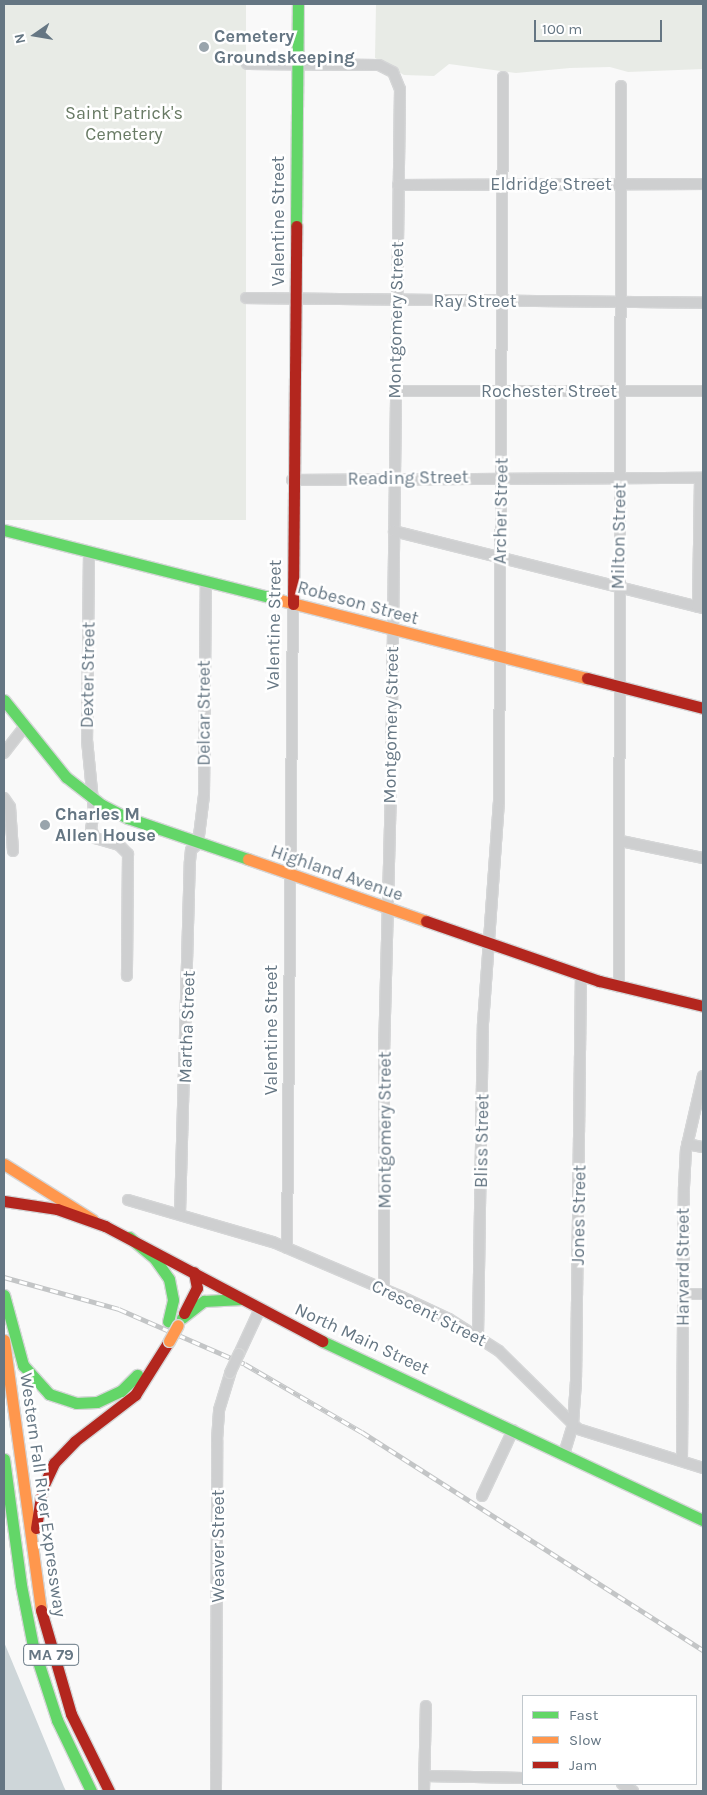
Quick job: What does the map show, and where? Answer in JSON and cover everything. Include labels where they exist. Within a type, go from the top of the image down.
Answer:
[{"type":"main road","name":"Valentine Street","points":[[293,604],[292,480],[298,4]]},
{"type":"main road","name":"Robeson Street","points":[[4,530],[703,708]]},
{"type":"main road","name":"Highland Avenue","points":[[4,700],[59,770],[92,798],[128,818],[290,876],[581,975],[619,987],[703,1006]]},
{"type":"main road","points":[[4,1164],[93,1220]]},
{"type":"main road","name":"North Main Street","points":[[4,1201],[51,1208],[93,1220],[129,1237],[260,1309],[703,1520]]},
{"type":"main road","points":[[129,1237],[155,1259],[169,1279],[176,1321]]},
{"type":"main road","points":[[4,1295],[26,1370],[45,1391],[67,1401],[98,1402],[121,1391],[138,1374],[164,1339],[196,1288],[194,1272]]},
{"type":"main road","points":[[176,1321],[204,1301],[242,1299]]},
{"type":"main road","points":[[38,1594],[36,1517],[42,1488],[49,1471],[67,1448],[134,1395],[164,1339]]},
{"type":"main road","name":"Western Fall River Expressway","points":[[4,1340],[38,1594],[65,1699],[93,1764],[109,1791]]},
{"type":"main road","name":"Western Fall River Expressway","points":[[4,1459],[21,1585],[33,1646],[57,1720],[91,1791]]},
{"type":"street","points":[[247,64],[297,66]]},
{"type":"street","name":"Montgomery Street","points":[[297,66],[369,64],[393,72],[400,89],[388,909],[384,1056],[384,1290]]},
{"type":"street","name":"Archer Street","points":[[491,945],[499,802],[502,477],[500,300],[503,77]]},
{"type":"street","name":"Milton Street","points":[[619,987],[621,841],[619,586],[621,86]]},
{"type":"street","name":"Eldridge Street","points":[[398,185],[703,184]]},
{"type":"street","name":"Ray Street","points":[[246,298],[703,303]]},
{"type":"street","name":"Rochester Street","points":[[395,391],[703,391]]},
{"type":"street","name":"Reading Street","points":[[292,480],[502,477],[702,478]]},
{"type":"street","points":[[394,531],[701,608],[702,478]]},
{"type":"street","name":"Dexter Street","points":[[89,552],[87,740],[92,798],[90,828],[95,838],[120,845],[128,854],[127,976]]},
{"type":"street","name":"Delcar Street","points":[[198,844],[204,795],[206,582]]},
{"type":"street","name":"Valentine Street","points":[[287,1248],[293,604]]},
{"type":"street","points":[[4,753],[24,727]]},
{"type":"street","points":[[4,798],[10,807],[12,851]]},
{"type":"street","points":[[621,841],[703,858]]},
{"type":"street","name":"Martha Street","points":[[180,1213],[190,861],[191,850],[198,844]]},
{"type":"street","name":"Bliss Street","points":[[478,1336],[483,1024],[491,945]]},
{"type":"street","name":"Jones Street","points":[[564,1454],[572,1424],[578,1309],[581,975]]},
{"type":"street","name":"Harvard Street","points":[[682,1461],[684,1187],[687,1144],[703,1076]]},
{"type":"street","points":[[687,1144],[703,1147]]},
{"type":"street","name":"Crescent Street","points":[[128,1200],[180,1213],[287,1248],[384,1290],[478,1336],[499,1351],[572,1424],[584,1432],[703,1468]]},
{"type":"street","points":[[684,1294],[703,1294]]},
{"type":"street","name":"Weaver Street","points":[[216,1791],[217,1440],[219,1410],[230,1373],[260,1309]]},
{"type":"street","points":[[482,1496],[513,1430]]},
{"type":"street","points":[[424,1791],[426,1706]]},
{"type":"street","points":[[425,1776],[522,1778]]},
{"type":"green space","name":"Saint Patrick's Cemetery","points":[[4,4],[246,4],[246,520],[4,520]]},
{"type":"green space","points":[[376,4],[703,4],[703,69],[628,72],[610,67],[570,68],[516,73],[449,64],[434,76],[404,75],[375,58]]},
{"type":"shaded area","points":[[4,1642],[64,1787],[66,1791],[4,1791]]},
{"type":"railway","points":[[4,1277],[119,1309],[245,1364],[362,1432],[703,1650]]},
{"type":"traffic: fast","points":[[296,226],[298,4]]},
{"type":"traffic: fast","points":[[4,530],[276,599]]},
{"type":"traffic: fast","points":[[4,700],[66,777],[102,805],[128,818],[248,859]]},
{"type":"traffic: fast","points":[[129,1237],[155,1259],[169,1279],[173,1300],[168,1321]]},
{"type":"traffic: fast","points":[[4,1295],[23,1365],[49,1394],[76,1403],[97,1402],[121,1391],[137,1375]]},
{"type":"traffic: fast","points":[[182,1318],[204,1301],[242,1299]]},
{"type":"traffic: fast","points":[[322,1341],[703,1520]]},
{"type":"traffic: fast","points":[[4,1459],[21,1585],[33,1646],[57,1720],[91,1791]]},
{"type":"traffic: slow","points":[[276,599],[587,678]]},
{"type":"traffic: slow","points":[[248,859],[426,921]]},
{"type":"traffic: slow","points":[[4,1164],[93,1220]]},
{"type":"traffic: slow","points":[[169,1341],[178,1325]]},
{"type":"traffic: slow","points":[[4,1340],[41,1610]]},
{"type":"traffic: jam","points":[[293,604],[296,226]]},
{"type":"traffic: jam","points":[[587,678],[703,708]]},
{"type":"traffic: jam","points":[[426,921],[599,981],[703,1006]]},
{"type":"traffic: jam","points":[[4,1201],[57,1209],[105,1226],[322,1341]]},
{"type":"traffic: jam","points":[[184,1313],[197,1288],[194,1272]]},
{"type":"traffic: jam","points":[[36,1528],[42,1489],[54,1463],[75,1441],[135,1395],[169,1341]]},
{"type":"traffic: jam","points":[[41,1610],[71,1714],[109,1791]]},
{"type":"place","name":"Cemetery Groundskeeping","points":[[204,47]]},
{"type":"place","name":"Charles M Allen House","points":[[45,825]]}]
